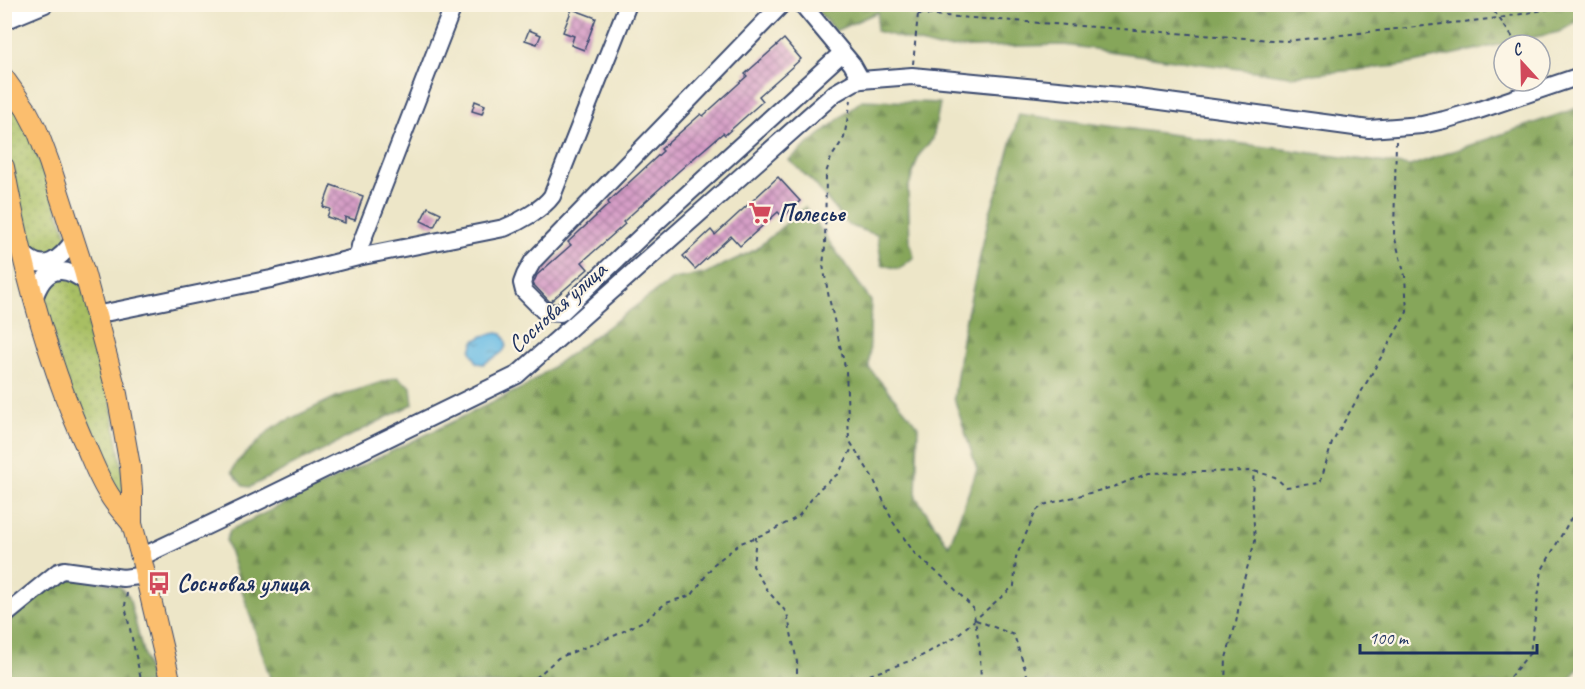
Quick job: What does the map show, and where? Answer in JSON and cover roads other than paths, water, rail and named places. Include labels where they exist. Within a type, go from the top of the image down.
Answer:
[{"type":"main road","points":[[4,78],[26,109],[37,130],[87,283],[117,394],[125,435],[132,482],[132,524],[139,570],[171,684]]},
{"type":"main road","points":[[4,167],[40,324],[68,407],[99,477],[110,496],[132,524]]},
{"type":"street","points":[[4,21],[45,4]]},
{"type":"street","points":[[358,257],[384,182],[454,4]]},
{"type":"street","points":[[95,315],[271,279],[358,257],[504,228],[519,221],[552,196],[628,4]]},
{"type":"street","points":[[782,4],[533,261],[522,283],[524,291],[545,312],[560,313],[563,311],[842,53]]},
{"type":"street","points":[[802,4],[852,64],[860,80],[912,76],[1131,97],[1370,129],[1422,125],[1460,116],[1581,76]]},
{"type":"street","name":"Сосновая улица","points":[[139,570],[261,501],[517,375],[826,100],[843,87],[860,80]]},
{"type":"street","points":[[23,253],[33,262],[51,262],[58,259],[74,240]]},
{"type":"street","points":[[34,299],[43,281],[58,271],[73,273],[87,283]]},
{"type":"street","points":[[4,615],[58,572],[64,570],[139,570]]},
{"type":"water","points":[[496,333],[502,334],[506,344],[505,349],[498,356],[483,364],[477,363],[471,351],[474,341]]},
{"type":"place","name":"Полесье","points":[[760,213]]},
{"type":"place","name":"Сосновая улица","points":[[159,583]]}]
